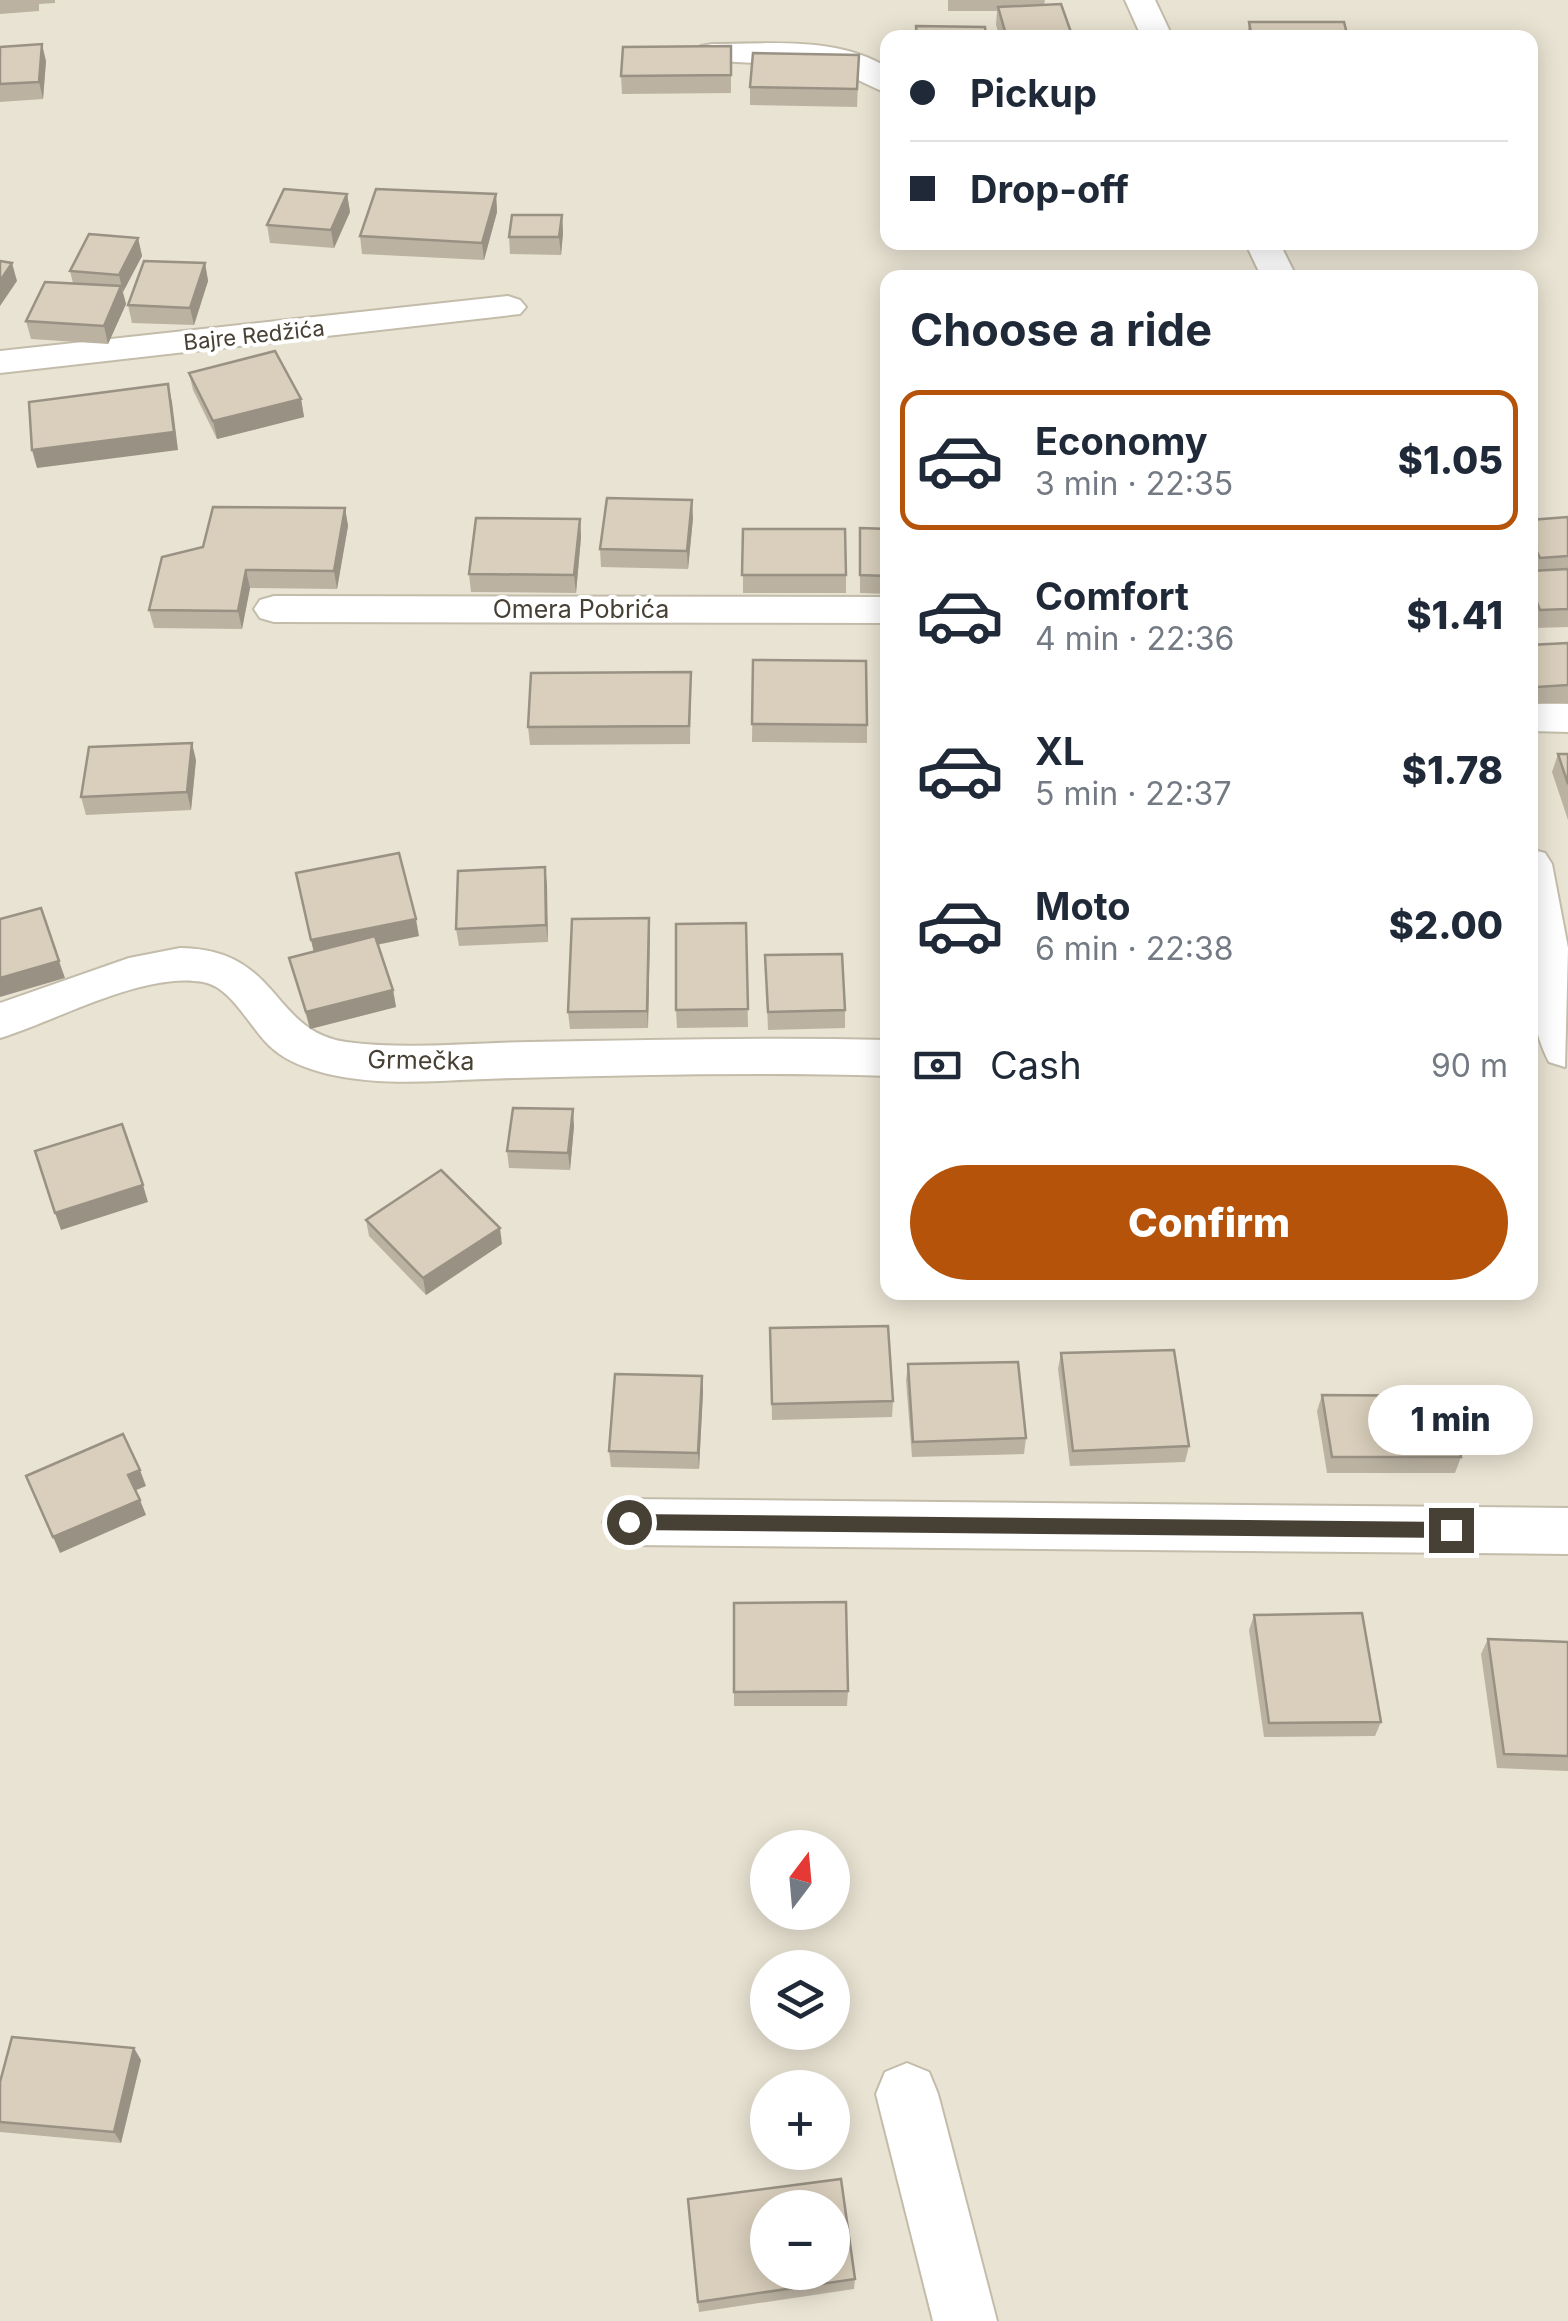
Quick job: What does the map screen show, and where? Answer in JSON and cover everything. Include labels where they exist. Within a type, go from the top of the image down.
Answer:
[{"type":"street","points":[[1140,0],[1154,30]]},
{"type":"street","points":[[712,53],[837,58],[880,76]]},
{"type":"street","name":"Bajre Redžića","points":[[0,362],[508,307]]},
{"type":"street","name":"Omera Pobrića","points":[[274,609],[880,610]]},
{"type":"street","points":[[1538,718],[1568,718]]},
{"type":"street","points":[[1538,926],[1554,1050]]},
{"type":"street","name":"Grmečka","points":[[0,1021],[155,968],[207,964],[242,983],[273,1026],[297,1045],[326,1056],[481,1061],[824,1055],[880,1058]]},
{"type":"street","points":[[629,1522],[1568,1531]]},
{"type":"street","points":[[908,2094],[965,2321]]},
{"type":"shaded area","points":[[0,0],[1568,0],[1568,2321],[0,2321]]},
{"type":"building","points":[[1061,4],[1070,30],[1005,30],[998,7]]},
{"type":"building","points":[[1249,22],[1344,22],[1346,30],[1250,30]]},
{"type":"building","points":[[916,26],[985,30],[916,30]]},
{"type":"building","points":[[42,44],[39,82],[0,84],[0,47]]},
{"type":"building","points":[[731,46],[731,75],[621,76],[623,47]]},
{"type":"building","points":[[753,53],[859,55],[857,89],[750,87]]},
{"type":"building","points":[[284,189],[347,194],[331,230],[267,225]]},
{"type":"building","points":[[376,189],[496,194],[482,243],[360,236]]},
{"type":"building","points":[[512,215],[562,215],[559,237],[509,237]]},
{"type":"building","points":[[89,234],[138,238],[119,275],[70,271]]},
{"type":"building","points":[[0,261],[12,263],[0,281]]},
{"type":"building","points":[[144,261],[205,263],[190,308],[128,305]]},
{"type":"building","points":[[45,282],[121,286],[104,326],[26,321]]},
{"type":"building","points":[[275,351],[301,399],[213,421],[189,373]]},
{"type":"building","points":[[168,384],[174,432],[32,450],[29,402]]},
{"type":"building","points":[[607,498],[692,500],[687,551],[600,549]]},
{"type":"building","points":[[213,507],[345,508],[334,571],[246,570],[238,611],[149,610],[162,557],[203,547]]},
{"type":"building","points":[[1568,517],[1568,556],[1540,558],[1538,519]]},
{"type":"building","points":[[476,518],[580,519],[574,575],[469,574]]},
{"type":"building","points":[[860,528],[880,529],[880,576],[860,575]]},
{"type":"building","points":[[743,529],[845,529],[846,575],[742,575]]},
{"type":"building","points":[[1568,569],[1568,609],[1540,610],[1538,571]]},
{"type":"building","points":[[1568,643],[1568,685],[1538,687],[1538,645]]},
{"type":"building","points":[[753,660],[866,661],[867,725],[752,724]]},
{"type":"building","points":[[691,672],[689,726],[528,727],[531,673]]},
{"type":"building","points":[[192,743],[187,792],[81,797],[89,747]]},
{"type":"building","points":[[1558,754],[1568,754],[1568,784]]},
{"type":"building","points":[[399,853],[416,919],[311,940],[296,873]]},
{"type":"building","points":[[545,867],[546,925],[456,929],[458,871]]},
{"type":"building","points":[[41,908],[59,961],[0,978],[0,919]]},
{"type":"building","points":[[649,918],[647,1011],[568,1012],[572,919]]},
{"type":"building","points":[[746,923],[748,1009],[676,1010],[676,924]]},
{"type":"building","points":[[375,936],[393,990],[306,1012],[289,958]]},
{"type":"building","points":[[842,954],[845,1010],[768,1012],[765,955]]},
{"type":"building","points":[[513,1108],[573,1109],[568,1153],[507,1151]]},
{"type":"building","points":[[122,1124],[143,1185],[55,1213],[35,1151]]},
{"type":"building","points":[[441,1170],[500,1228],[423,1278],[366,1220]]},
{"type":"building","points":[[888,1326],[893,1401],[772,1404],[770,1328]]},
{"type":"building","points":[[1174,1350],[1189,1446],[1073,1451],[1061,1353]]},
{"type":"building","points":[[1018,1362],[1026,1438],[913,1442],[908,1364]]},
{"type":"building","points":[[615,1374],[702,1376],[698,1453],[609,1451]]},
{"type":"building","points":[[1322,1395],[1450,1396],[1461,1457],[1332,1457]]},
{"type":"building","points":[[123,1434],[140,1470],[128,1475],[140,1500],[53,1537],[26,1476]]},
{"type":"building","points":[[846,1602],[848,1691],[734,1692],[734,1603]]},
{"type":"building","points":[[1362,1613],[1381,1722],[1269,1723],[1254,1615]]},
{"type":"building","points":[[1488,1639],[1568,1642],[1568,1756],[1504,1754]]},
{"type":"building","points":[[12,2037],[134,2048],[114,2132],[0,2122],[0,2082]]},
{"type":"building","points":[[841,2179],[843,2190],[757,2190]]},
{"type":"building","points":[[750,2191],[750,2290],[780,2290],[698,2302],[688,2199]]},
{"type":"building","points":[[850,2243],[855,2279],[850,2280]]},
{"type":"route","points":[[629,1522],[1451,1530]]}]
